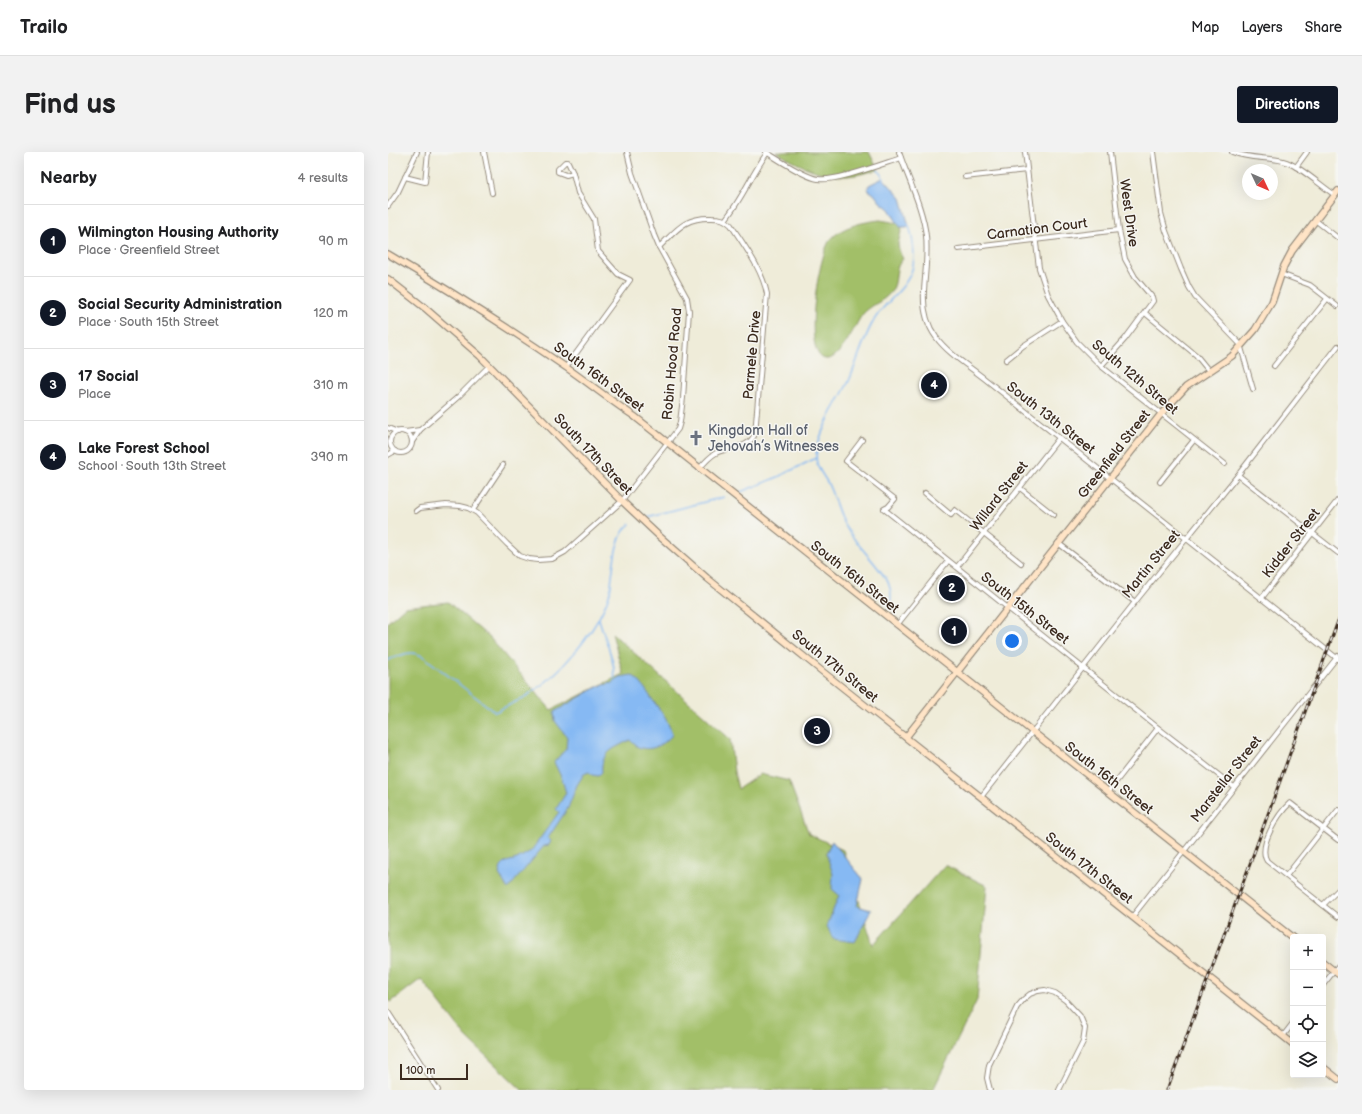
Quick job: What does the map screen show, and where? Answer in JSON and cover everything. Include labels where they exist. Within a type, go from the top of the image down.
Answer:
[{"type":"main road","name":"Greenfield Street","points":[[906,737],[1161,414],[1186,387],[1232,356],[1255,330],[1267,312],[1275,294],[1281,274],[1292,251],[1336,193]]},
{"type":"main road","name":"South 16th Street","points":[[388,254],[465,300],[566,367],[634,416],[1290,936]]},
{"type":"main road","name":"South 17th Street","points":[[388,279],[425,308],[490,366],[622,501],[723,592],[1290,1042]]},
{"type":"main road","points":[[1326,964],[1336,972]]},
{"type":"main road","points":[[1326,1070],[1338,1079]]},
{"type":"street","points":[[388,206],[398,192],[417,152]]},
{"type":"street","points":[[405,177],[426,182],[428,152]]},
{"type":"street","points":[[484,152],[492,194]]},
{"type":"street","name":"Robin Hood Road","points":[[473,510],[520,556],[528,559],[552,559],[565,552],[622,501],[678,429],[680,422],[689,311],[688,302],[683,288],[659,248],[632,173],[627,152]]},
{"type":"street","points":[[659,248],[677,229],[688,222],[698,218],[725,220],[734,208],[767,152],[814,178],[824,180],[837,178],[901,158]]},
{"type":"street","name":"South 13th Street","points":[[899,152],[925,231],[927,250],[924,303],[926,318],[930,329],[937,340],[1261,599],[1338,658]]},
{"type":"street","name":"South 12th Street","points":[[1025,152],[1039,268],[1050,300],[1062,321],[1077,342],[1101,366],[1225,464]]},
{"type":"street","name":"West Drive","points":[[1110,152],[1121,245],[1126,262],[1135,277],[1153,299],[1145,313]]},
{"type":"street","points":[[1153,152],[1163,222],[1181,269],[1189,287],[1198,301],[1235,338],[1241,347],[1253,388]]},
{"type":"street","points":[[1232,152],[1254,158],[1282,161],[1296,167],[1336,193]]},
{"type":"street","points":[[1296,167],[1308,152]]},
{"type":"street","points":[[965,177],[1027,170]]},
{"type":"street","points":[[566,367],[630,280],[618,274],[598,252],[594,219],[578,192],[573,173]]},
{"type":"street","name":"Parmele Drive","points":[[699,469],[708,458],[716,453],[743,446],[750,442],[753,439],[756,430],[767,294],[757,267],[732,225],[725,220]]},
{"type":"street","points":[[1315,220],[1338,238]]},
{"type":"street","name":"Carnation Court","points":[[958,249],[1119,230]]},
{"type":"street","points":[[1281,274],[1310,285],[1337,306]]},
{"type":"street","points":[[1274,366],[1328,299]]},
{"type":"street","points":[[1101,366],[1145,313],[1196,355],[1209,371]]},
{"type":"street","points":[[1006,360],[1023,346],[1062,321]]},
{"type":"street","name":"Martin Street","points":[[981,797],[1338,346]]},
{"type":"street","points":[[388,434],[391,441],[391,446],[395,451],[400,453],[410,449],[420,430],[459,396],[490,366]]},
{"type":"street","points":[[388,428],[398,432],[420,430]]},
{"type":"street","points":[[391,441],[393,436],[398,432]]},
{"type":"street","points":[[405,432],[410,436],[412,443]]},
{"type":"street","name":"Willard Street","points":[[957,567],[1059,438]]},
{"type":"street","name":"South 15th Street","points":[[862,440],[846,462],[895,499],[888,507],[884,509],[1234,787]]},
{"type":"street","points":[[1160,482],[1194,440]]},
{"type":"street","points":[[388,455],[395,451]]},
{"type":"street","points":[[416,512],[420,508],[446,505],[460,506],[473,510],[503,465]]},
{"type":"street","points":[[1238,474],[1338,553]]},
{"type":"street","points":[[1020,488],[1054,515]]},
{"type":"street","points":[[925,493],[951,515],[955,510],[1021,563]]},
{"type":"street","name":"Kidder Street","points":[[1261,599],[1338,500]]},
{"type":"street","points":[[1058,543],[1135,602]]},
{"type":"street","points":[[897,625],[948,561]]},
{"type":"street","name":"Marstellar Street","points":[[1132,917],[1338,658]]},
{"type":"street","points":[[1108,792],[1158,728]]},
{"type":"street","points":[[1338,840],[1290,803],[1269,835],[1264,855],[1267,861],[1338,917]]},
{"type":"street","points":[[1286,876],[1338,810]]},
{"type":"street","points":[[1323,905],[1338,890]]},
{"type":"street","points":[[1326,982],[1336,972],[1338,966]]},
{"type":"street","points":[[990,1090],[988,1078],[989,1065],[1017,1007],[1030,994],[1045,990],[1055,993],[1065,1000],[1080,1016],[1085,1028],[1083,1042],[1060,1090]]},
{"type":"street","points":[[388,1012],[438,1090]]},
{"type":"street","points":[[1283,1036],[1290,1027]]},
{"type":"green space","points":[[776,152],[869,152],[878,170],[848,176],[826,174],[800,165]]},
{"type":"green space","points":[[880,220],[898,223],[902,227],[898,244],[899,251],[903,259],[898,266],[894,286],[888,295],[862,315],[847,341],[837,354],[832,358],[827,359],[819,355],[815,343],[813,325],[817,284],[826,249],[830,240],[840,231],[867,222]]},
{"type":"green space","points":[[448,602],[490,638],[551,710],[623,674],[612,633],[730,739],[734,772],[738,789],[760,774],[789,781],[809,834],[843,850],[873,945],[945,865],[987,886],[977,1000],[933,1090],[522,1090],[466,1037],[421,979],[391,1002],[388,999],[388,622],[405,607]]},
{"type":"water","points":[[883,178],[901,198],[909,226],[900,227],[889,209],[868,190],[869,185]]},
{"type":"water","points":[[632,675],[643,686],[661,712],[672,735],[661,745],[648,749],[638,747],[630,740],[614,748],[606,755],[603,760],[602,772],[598,776],[592,775],[589,772],[584,774],[577,785],[568,808],[548,838],[551,841],[549,845],[544,846],[508,889],[499,874],[501,867],[506,862],[517,859],[531,851],[559,812],[556,809],[566,793],[562,779],[554,762],[566,749],[567,737],[555,721],[554,712],[599,686],[612,683],[620,677]]},
{"type":"water","points":[[832,841],[863,879],[857,906],[871,910],[855,942],[833,939],[827,926],[839,895],[832,889],[833,874],[826,853]]},
{"type":"waterway","points":[[878,170],[884,179]]},
{"type":"waterway","points":[[890,606],[891,593],[888,581],[852,537],[844,524],[827,482],[818,467],[816,455],[819,440],[849,381],[872,324],[876,317],[907,281],[910,274],[914,261],[914,250],[908,224]]},
{"type":"waterway","points":[[738,493],[778,477],[816,458]]},
{"type":"waterway","points":[[647,517],[724,497]]},
{"type":"waterway","points":[[388,660],[410,653],[424,657],[495,712],[525,697],[538,688],[563,666],[586,638],[595,624],[610,593],[616,548],[625,529],[630,524]]},
{"type":"waterway","points":[[599,619],[614,668],[614,682]]},
{"type":"railway","points":[[1167,1090],[1338,621]]},
{"type":"place","name":"Lake Forest School","points":[[934,385]]},
{"type":"place","name":"Kingdom Hall of Jehovah’s Witnesses","points":[[696,438]]},
{"type":"place","name":"Social Security Administration","points":[[952,588]]},
{"type":"place","name":"Wilmington Housing Authority","points":[[954,631]]},
{"type":"place","name":"17 Social","points":[[817,731]]}]
